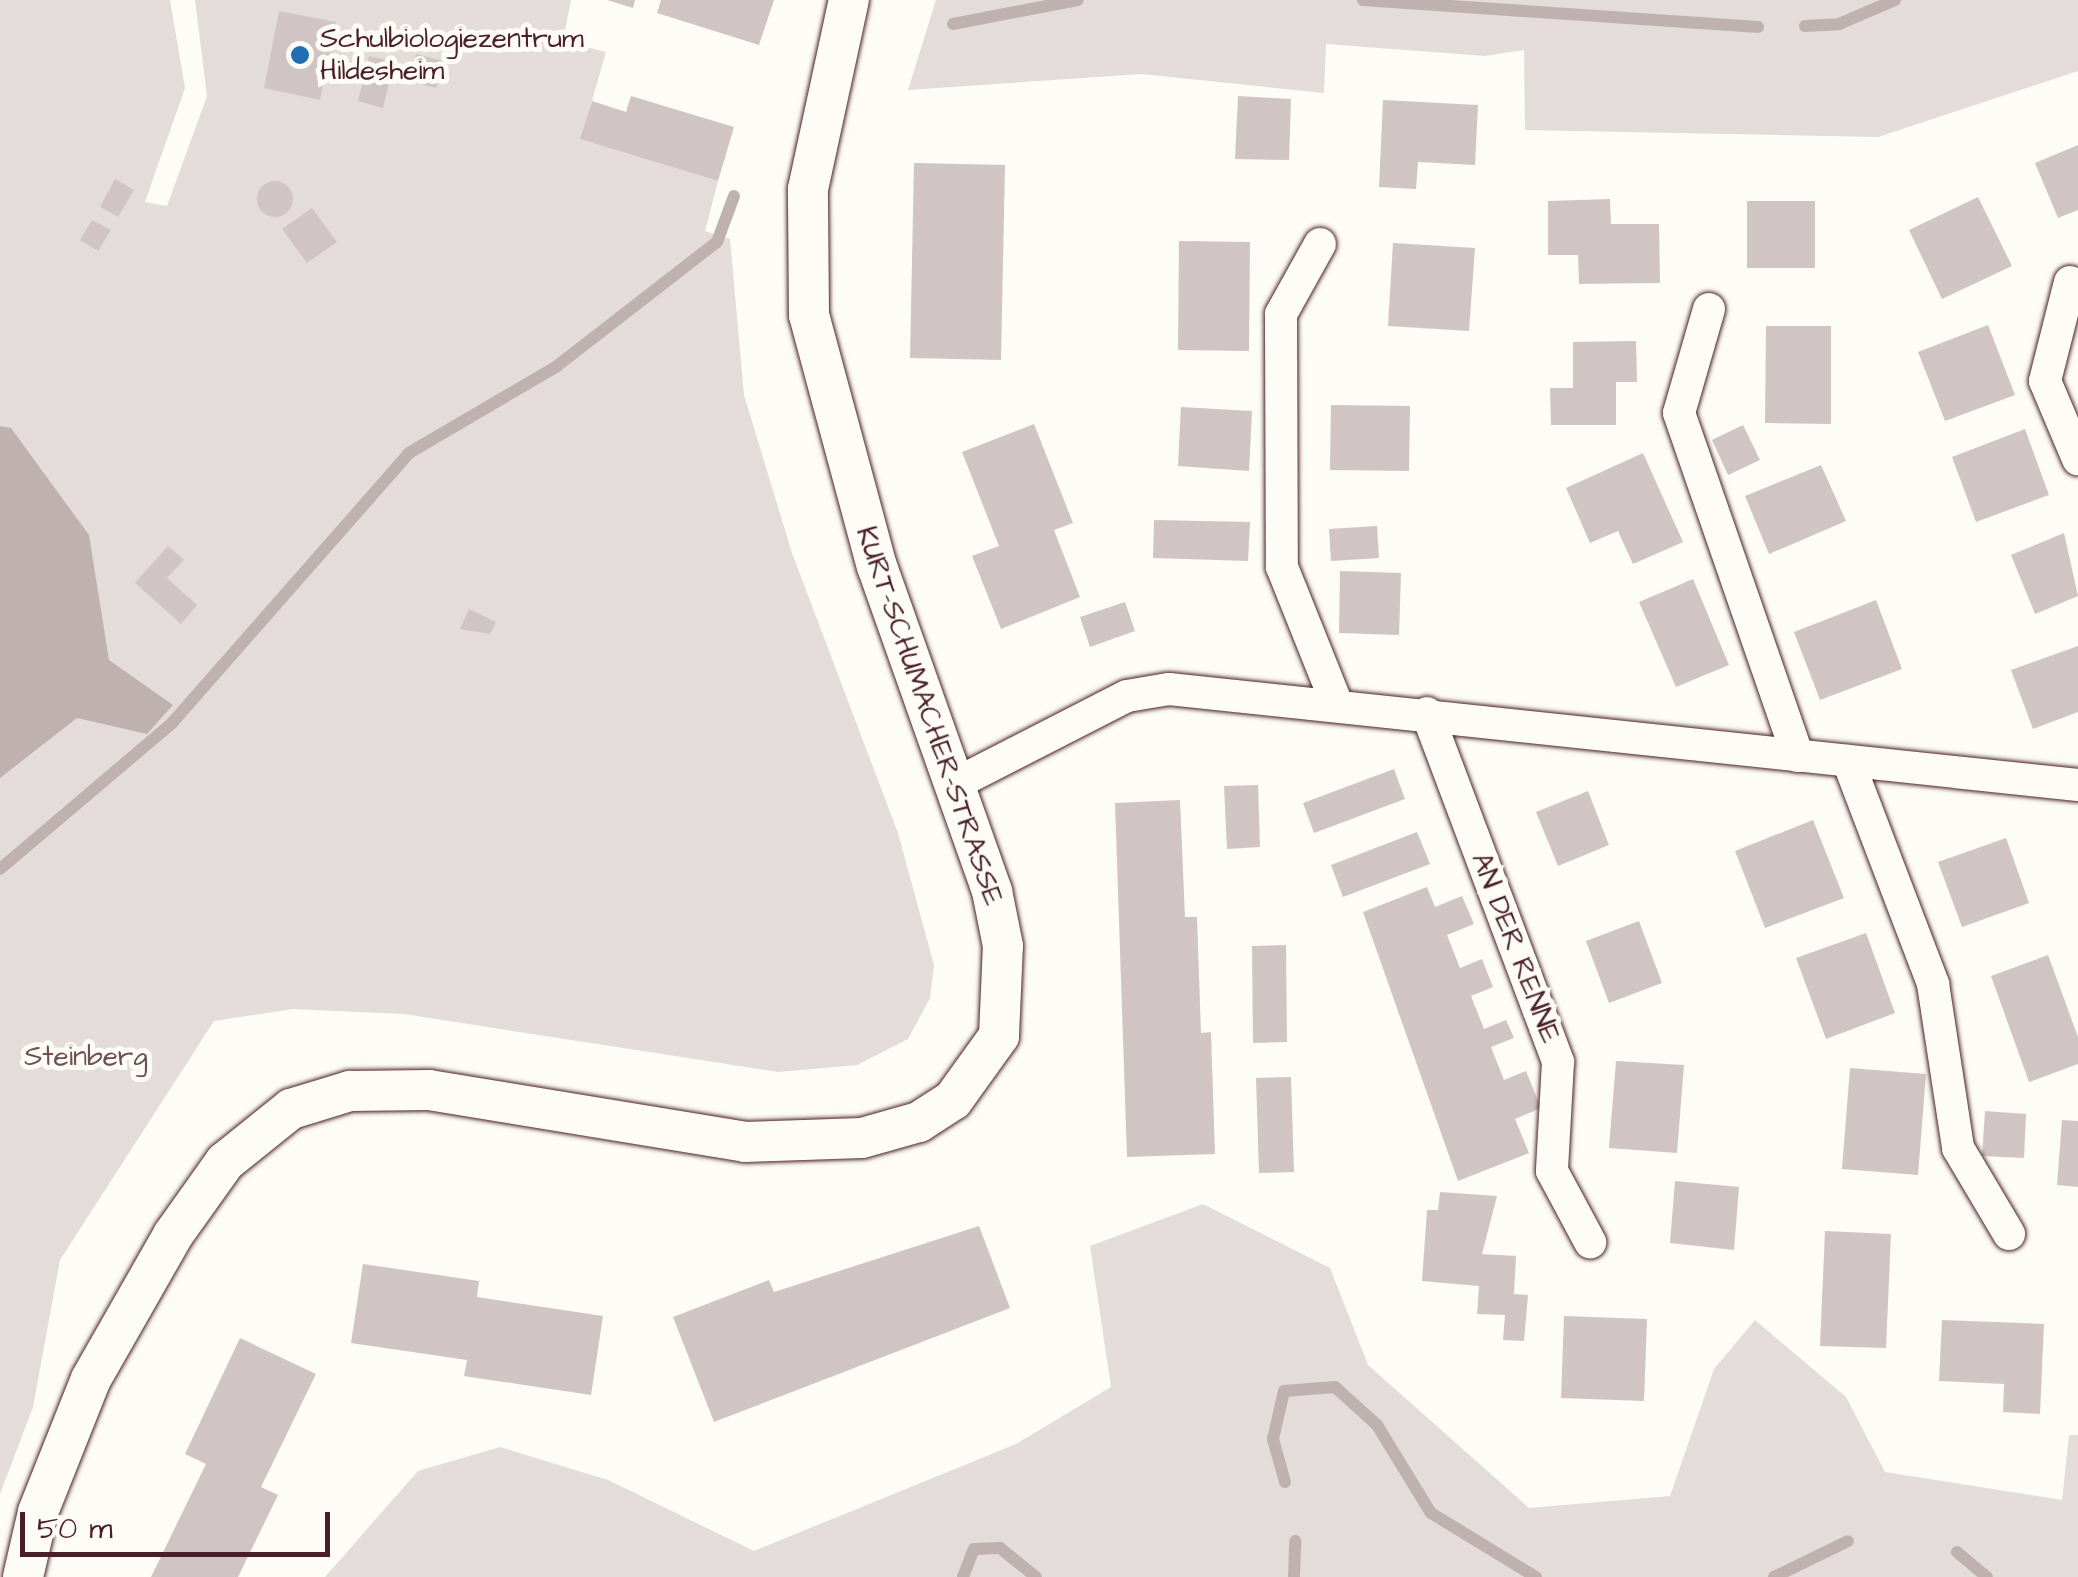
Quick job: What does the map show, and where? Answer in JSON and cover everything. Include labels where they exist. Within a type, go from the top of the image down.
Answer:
[{"type":"street","name":"KURT-SCHUMACHER-STRASSE","points":[[23,1577],[38,1512],[91,1380],[164,1251],[224,1162],[291,1109],[350,1091],[429,1090],[745,1142],[803,1143],[919,1122],[953,1100],[998,1036],[1004,1001],[992,891],[838,444],[809,315],[808,190],[849,0]]},
{"type":"street","points":[[1320,244],[1281,314],[1282,567],[1336,702]]},
{"type":"street","points":[[2070,282],[2046,381],[2078,459]]},
{"type":"street","points":[[1709,309],[1679,413],[1798,756]]},
{"type":"street","points":[[955,784],[1126,696],[1202,689],[2078,784]]},
{"type":"street","name":"AN DER RENNE","points":[[1426,713],[1558,1062],[1552,1171],[1590,1242]]},
{"type":"street","points":[[1848,761],[1933,984],[1958,1148],[2009,1234]]},
{"type":"green space","name":"Steinberg","points":[[0,0],[170,0],[185,88],[145,202],[167,206],[207,96],[195,0],[571,0],[563,41],[606,52],[581,139],[718,181],[705,231],[730,239],[744,395],[792,553],[898,833],[934,965],[930,998],[908,1039],[857,1065],[778,1072],[404,1014],[293,1009],[214,1021],[60,1260],[33,1407],[0,1494]]},
{"type":"green space","points":[[936,0],[2078,0],[2078,71],[1878,137],[1525,130],[1524,50],[1485,56],[1326,44],[1324,93],[1141,74],[908,90]]},
{"type":"green space","points":[[1203,1204],[1330,1268],[1368,1365],[1529,1508],[1670,1496],[1714,1369],[1755,1320],[1846,1397],[1885,1472],[2062,1500],[2069,1435],[2078,1435],[2078,1577],[325,1577],[418,1471],[500,1447],[608,1480],[754,1551],[1016,1444],[1111,1387],[1090,1246]]},
{"type":"shaded area","points":[[0,426],[11,428],[89,535],[109,660],[173,705],[147,734],[77,718],[0,778]]},
{"type":"building","points":[[607,0],[635,0],[633,8]]},
{"type":"building","points":[[661,0],[774,0],[759,45],[657,13]]},
{"type":"building","name":"Schulbiologiezentrum Hildesheim","points":[[279,11],[336,22],[320,100],[264,88]]},
{"type":"building","points":[[416,54],[443,61],[436,88],[409,81]]},
{"type":"building","points":[[369,56],[394,62],[383,108],[358,101]]},
{"type":"building","points":[[631,96],[734,127],[718,181],[580,139],[592,101],[626,112]]},
{"type":"building","points":[[1238,96],[1291,99],[1289,160],[1235,159]]},
{"type":"building","points":[[1383,100],[1478,105],[1475,165],[1418,162],[1416,189],[1379,187]]},
{"type":"building","points":[[2078,145],[2078,210],[2058,218],[2035,163]]},
{"type":"building","points":[[914,163],[1005,165],[1001,360],[910,358]]},
{"type":"building","points":[[115,179],[134,190],[118,217],[100,207]]},
{"type":"building","points":[[275,181],[287,187],[293,199],[287,211],[275,217],[263,211],[257,199],[263,187]]},
{"type":"building","points":[[1978,197],[2012,266],[1942,299],[1909,230]]},
{"type":"building","points":[[1610,199],[1611,224],[1659,224],[1660,283],[1579,284],[1578,255],[1548,255],[1548,201]]},
{"type":"building","points":[[1747,201],[1815,201],[1815,268],[1747,268]]},
{"type":"building","points":[[312,208],[337,242],[307,263],[282,229]]},
{"type":"building","points":[[92,220],[111,230],[98,251],[80,240]]},
{"type":"building","points":[[1179,241],[1250,242],[1249,351],[1178,350]]},
{"type":"building","points":[[1393,243],[1475,248],[1469,331],[1388,326]]},
{"type":"building","points":[[1988,325],[2015,395],[1945,421],[1918,352]]},
{"type":"building","points":[[1766,326],[1831,326],[1831,424],[1765,423]]},
{"type":"building","points":[[1636,341],[1637,382],[1616,382],[1616,425],[1551,425],[1550,388],[1573,388],[1573,342]]},
{"type":"building","points":[[1331,405],[1410,406],[1409,471],[1330,470]]},
{"type":"building","points":[[1181,407],[1252,411],[1249,471],[1178,466]]},
{"type":"building","points":[[1034,424],[1073,523],[1054,530],[1080,597],[1001,629],[972,556],[999,546],[962,452]]},
{"type":"building","points":[[1743,425],[1760,460],[1728,475],[1712,440]]},
{"type":"building","points":[[2025,429],[2049,495],[1976,522],[1952,457]]},
{"type":"building","points":[[1643,453],[1683,542],[1633,564],[1618,531],[1590,543],[1566,488]]},
{"type":"building","points":[[1821,465],[1846,521],[1769,554],[1745,496]]},
{"type":"building","points":[[1154,520],[1250,522],[1248,561],[1153,558]]},
{"type":"building","points":[[1377,526],[1379,558],[1331,561],[1329,529]]},
{"type":"building","points":[[2064,533],[2078,596],[2035,614],[2011,555]]},
{"type":"building","points":[[168,546],[184,560],[167,578],[197,605],[181,624],[135,583]]},
{"type":"building","points":[[1340,571],[1401,573],[1399,635],[1339,633]]},
{"type":"building","points":[[1693,579],[1729,665],[1676,687],[1639,602]]},
{"type":"building","points":[[1876,600],[1902,669],[1820,700],[1794,632]]},
{"type":"building","points":[[1125,602],[1135,631],[1090,647],[1080,617]]},
{"type":"building","points":[[469,609],[496,622],[490,634],[460,629]]},
{"type":"building","points":[[2078,646],[2078,712],[2033,729],[2011,670]]},
{"type":"building","points":[[1394,769],[1405,799],[1314,833],[1303,803]]},
{"type":"building","points":[[1258,785],[1260,847],[1227,849],[1224,786]]},
{"type":"building","points":[[1588,791],[1609,845],[1558,866],[1536,812]]},
{"type":"building","points":[[1180,800],[1185,917],[1197,917],[1201,1033],[1211,1032],[1215,1154],[1127,1157],[1115,803]]},
{"type":"building","points":[[1813,820],[1844,898],[1765,928],[1735,851]]},
{"type":"building","points":[[1417,832],[1430,864],[1343,897],[1331,865]]},
{"type":"building","points":[[2006,838],[2029,903],[1962,927],[1938,862]]},
{"type":"building","points":[[1427,887],[1435,907],[1462,896],[1474,924],[1447,935],[1460,968],[1482,959],[1493,987],[1471,996],[1484,1029],[1506,1020],[1514,1038],[1491,1047],[1504,1080],[1526,1071],[1541,1108],[1515,1119],[1529,1153],[1458,1181],[1363,912]]},
{"type":"building","points":[[1639,921],[1662,983],[1609,1003],[1586,941]]},
{"type":"building","points":[[1866,933],[1895,1013],[1826,1039],[1796,958]]},
{"type":"building","points":[[1286,945],[1287,1042],[1253,1043],[1252,946]]},
{"type":"building","points":[[2048,955],[2078,1037],[2078,1064],[2029,1082],[1991,976]]},
{"type":"building","points":[[1616,1061],[1684,1065],[1677,1153],[1609,1148]]},
{"type":"building","points":[[1850,1068],[1926,1074],[1918,1175],[1842,1169]]},
{"type":"building","points":[[1291,1077],[1294,1172],[1259,1173],[1256,1078]]},
{"type":"building","points":[[1985,1111],[2026,1114],[2024,1158],[1982,1156]]},
{"type":"building","points":[[2062,1120],[2078,1121],[2078,1187],[2057,1185]]},
{"type":"building","points":[[1675,1181],[1739,1187],[1734,1250],[1670,1243]]},
{"type":"building","points":[[1440,1192],[1497,1196],[1482,1254],[1516,1256],[1514,1294],[1528,1295],[1524,1341],[1503,1340],[1505,1315],[1477,1314],[1479,1286],[1422,1281],[1427,1210],[1438,1210]]},
{"type":"building","points":[[979,1226],[1010,1308],[714,1422],[673,1317],[769,1280],[774,1292]]},
{"type":"building","points":[[1825,1231],[1891,1234],[1886,1348],[1820,1346]]},
{"type":"building","points":[[363,1264],[479,1281],[477,1297],[603,1316],[591,1395],[464,1376],[467,1360],[351,1343]]},
{"type":"building","points":[[1564,1316],[1647,1319],[1644,1401],[1561,1398]]},
{"type":"building","points":[[1942,1320],[2044,1324],[2040,1414],[2003,1412],[2004,1384],[1939,1381]]},
{"type":"building","points":[[240,1338],[316,1374],[261,1487],[278,1495],[238,1577],[151,1577],[206,1464],[185,1454]]},
{"type":"waterway","points":[[953,24],[1078,0]]},
{"type":"waterway","points":[[1363,0],[1758,27]]},
{"type":"waterway","points":[[1805,26],[1839,24],[1895,0]]},
{"type":"waterway","points":[[0,869],[172,723],[409,453],[557,366],[717,242],[734,196]]},
{"type":"waterway","points":[[1285,1482],[1273,1439],[1284,1391],[1335,1387],[1377,1425],[1431,1513],[1536,1577]]},
{"type":"waterway","points":[[1294,1577],[1295,1541]]},
{"type":"waterway","points":[[1774,1577],[1848,1541]]},
{"type":"waterway","points":[[963,1577],[974,1549],[1000,1548],[1036,1577]]},
{"type":"waterway","points":[[1957,1552],[1987,1577]]},
{"type":"place","name":"Schulbiologiezentrum Hildesheim","points":[[300,55]]}]
